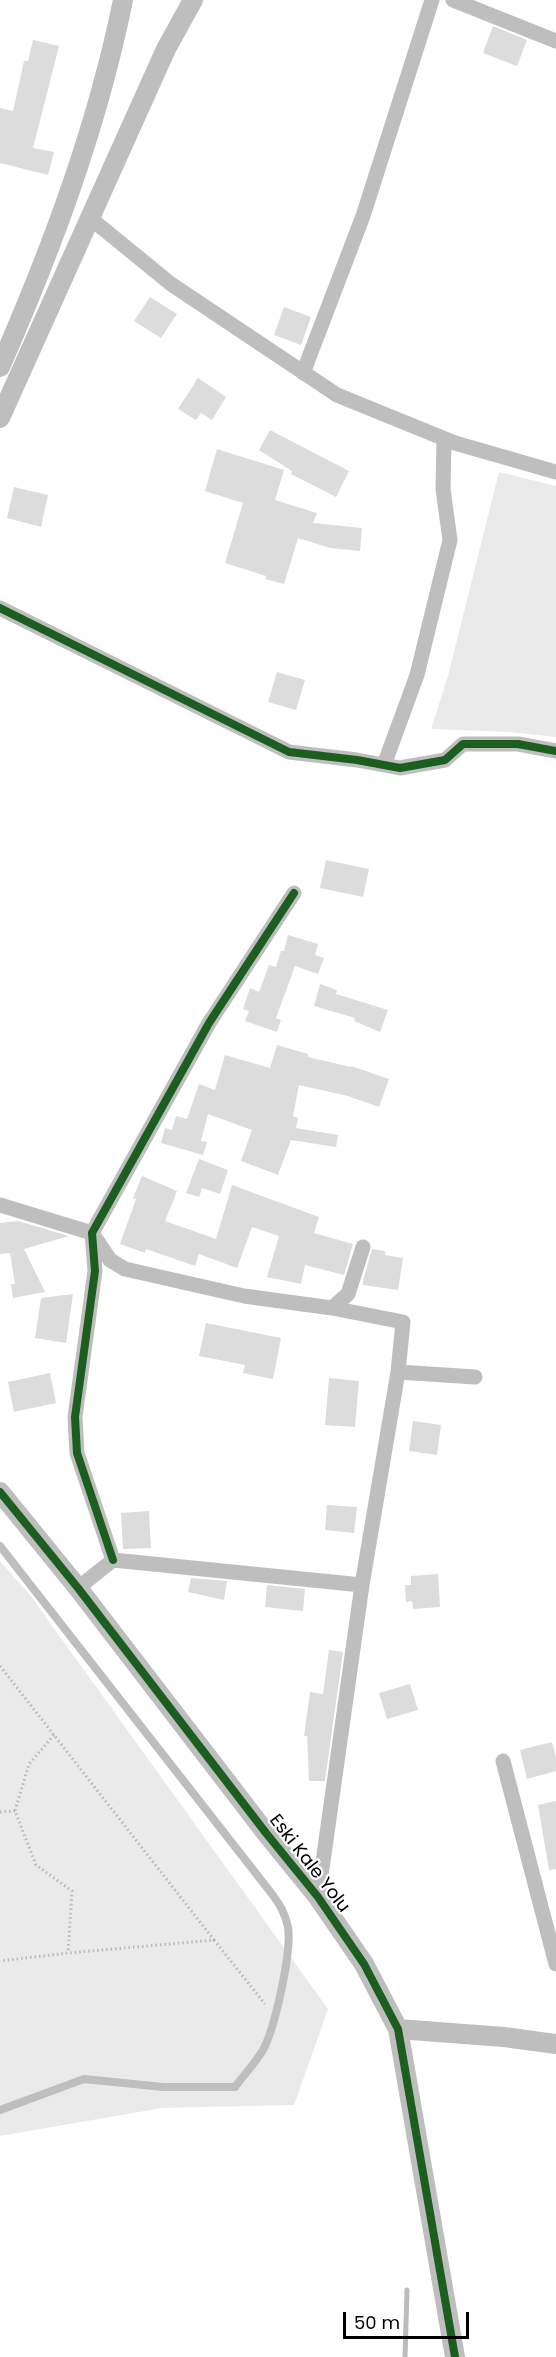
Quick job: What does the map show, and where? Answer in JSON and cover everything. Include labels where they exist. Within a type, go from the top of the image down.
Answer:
[{"type":"street","points":[[0,367],[67,204],[92,127],[123,0]]},
{"type":"street","points":[[0,418],[166,49],[193,0]]},
{"type":"street","points":[[303,373],[363,216],[432,0]]},
{"type":"street","points":[[453,0],[556,41]]},
{"type":"street","points":[[90,218],[171,284],[337,395],[444,439],[556,472]]},
{"type":"street","points":[[384,765],[417,675],[450,540],[443,489],[444,439]]},
{"type":"street","points":[[0,608],[289,752],[400,768],[445,760],[464,744],[518,744],[556,751]]},
{"type":"street","points":[[113,1560],[77,1453],[75,1417],[95,1271],[92,1233],[209,1023],[294,893]]},
{"type":"street","points":[[0,1206],[92,1233],[110,1260],[125,1269],[244,1296],[332,1308],[402,1322],[398,1372],[362,1585],[318,1897]]},
{"type":"street","points":[[332,1308],[348,1294],[363,1247]]},
{"type":"street","points":[[398,1372],[475,1377]]},
{"type":"street","name":"Eski Kale Yolu","points":[[0,1492],[78,1588],[266,1833],[318,1897],[364,1964],[398,2029],[455,2357]]},
{"type":"street","points":[[78,1588],[113,1560],[362,1585]]},
{"type":"street","points":[[503,1761],[556,1964]]},
{"type":"street","points":[[398,2029],[504,2037],[556,2044]]},
{"type":"lane","points":[[0,1546],[284,1910],[288,1930],[287,1959],[276,2013],[264,2048],[235,2087],[163,2087],[84,2079],[0,2110]]},
{"type":"path","points":[[0,1666],[259,1999],[276,2013]]},
{"type":"path","points":[[54,1735],[29,1764],[15,1811],[36,1865],[72,1891],[68,1953]]},
{"type":"path","points":[[0,1812],[15,1811]]},
{"type":"path","points":[[0,1961],[214,1940]]},
{"type":"shaded area","points":[[499,472],[556,486],[556,737],[509,732],[431,729],[448,676]]},
{"type":"shaded area","points":[[0,1561],[30,1595],[328,2009],[294,2105],[162,2108],[0,2136]]},
{"type":"building","points":[[493,26],[527,40],[517,66],[483,53]]},
{"type":"building","points":[[33,40],[59,46],[33,148],[54,152],[48,175],[0,163],[0,108],[13,111],[24,61],[28,61]]},
{"type":"building","points":[[150,297],[177,314],[161,338],[134,321]]},
{"type":"building","points":[[284,307],[311,317],[301,345],[274,335]]},
{"type":"building","points":[[198,378],[226,397],[212,420],[201,413],[196,420],[178,409]]},
{"type":"building","points":[[270,430],[349,471],[336,497],[291,474],[292,471],[259,450]]},
{"type":"building","points":[[217,449],[284,470],[275,500],[317,513],[313,523],[362,528],[360,551],[330,548],[298,538],[284,584],[225,563],[243,503],[205,491]]},
{"type":"building","points":[[14,487],[48,495],[41,527],[7,518]]},
{"type":"building","points":[[277,672],[305,680],[296,710],[268,702]]},
{"type":"building","points":[[326,860],[369,869],[363,897],[320,888]]},
{"type":"building","points":[[288,935],[318,944],[315,955],[324,958],[318,974],[295,966],[276,1018],[281,1020],[277,1032],[245,1021],[249,1011],[243,1009],[250,988],[259,992],[269,965],[276,967],[281,951],[284,951]]},
{"type":"building","points":[[320,984],[337,990],[336,994],[388,1010],[380,1032],[354,1021],[355,1018],[314,1006]]},
{"type":"building","points":[[277,1045],[308,1054],[308,1057],[351,1066],[389,1079],[379,1107],[348,1096],[299,1085],[293,1116],[298,1118],[296,1128],[338,1135],[336,1147],[291,1140],[278,1175],[241,1161],[252,1130],[208,1114],[201,1141],[207,1142],[203,1155],[161,1143],[165,1128],[172,1130],[176,1116],[187,1119],[199,1084],[215,1090],[225,1055],[270,1068]]},
{"type":"building","points":[[199,1159],[228,1170],[220,1194],[202,1188],[199,1197],[186,1193]]},
{"type":"building","points":[[142,1176],[177,1191],[165,1221],[216,1239],[232,1185],[319,1217],[314,1233],[353,1244],[344,1275],[305,1265],[301,1284],[267,1277],[279,1236],[252,1227],[237,1268],[199,1254],[195,1266],[146,1249],[145,1253],[120,1244]]},
{"type":"building","points":[[18,1221],[69,1236],[24,1249],[45,1292],[13,1298],[11,1284],[15,1284],[10,1253],[0,1254],[0,1223]]},
{"type":"building","points":[[372,1249],[385,1251],[385,1255],[403,1258],[398,1290],[363,1285]]},
{"type":"building","points":[[73,1294],[66,1343],[35,1338],[41,1298]]},
{"type":"building","points":[[206,1323],[281,1338],[273,1379],[243,1373],[245,1365],[199,1356]]},
{"type":"building","points":[[50,1373],[56,1403],[14,1412],[8,1382]]},
{"type":"building","points":[[329,1378],[359,1381],[355,1427],[325,1425]]},
{"type":"building","points":[[413,1421],[441,1425],[437,1455],[409,1451]]},
{"type":"building","points":[[327,1505],[357,1507],[354,1533],[325,1530]]},
{"type":"building","points":[[149,1511],[151,1548],[123,1549],[121,1513]]},
{"type":"building","points":[[438,1574],[440,1607],[413,1609],[412,1601],[406,1602],[405,1585],[411,1585],[411,1576]]},
{"type":"building","points":[[191,1578],[227,1581],[224,1600],[188,1592]]},
{"type":"building","points":[[267,1585],[305,1589],[303,1611],[265,1607]]},
{"type":"building","points":[[329,1650],[343,1652],[325,1781],[309,1781],[307,1736],[304,1736],[310,1692],[323,1694]]},
{"type":"building","points":[[410,1684],[418,1710],[387,1719],[379,1693]]},
{"type":"building","points":[[552,1742],[556,1757],[556,1771],[527,1779],[520,1750]]},
{"type":"building","points":[[556,1801],[556,1869],[549,1870],[538,1805]]},
{"type":"waterway","points":[[405,2357],[407,2290]]},
{"type":"cycle path","points":[[0,608],[289,752],[400,768],[445,760],[463,744],[518,744],[556,751]]},
{"type":"cycle path","points":[[113,1560],[77,1453],[75,1417],[95,1271],[92,1233],[209,1023],[294,893]]},
{"type":"cycle path","points":[[0,1492],[78,1588],[266,1833],[318,1897],[364,1964],[398,2029],[455,2357]]}]
